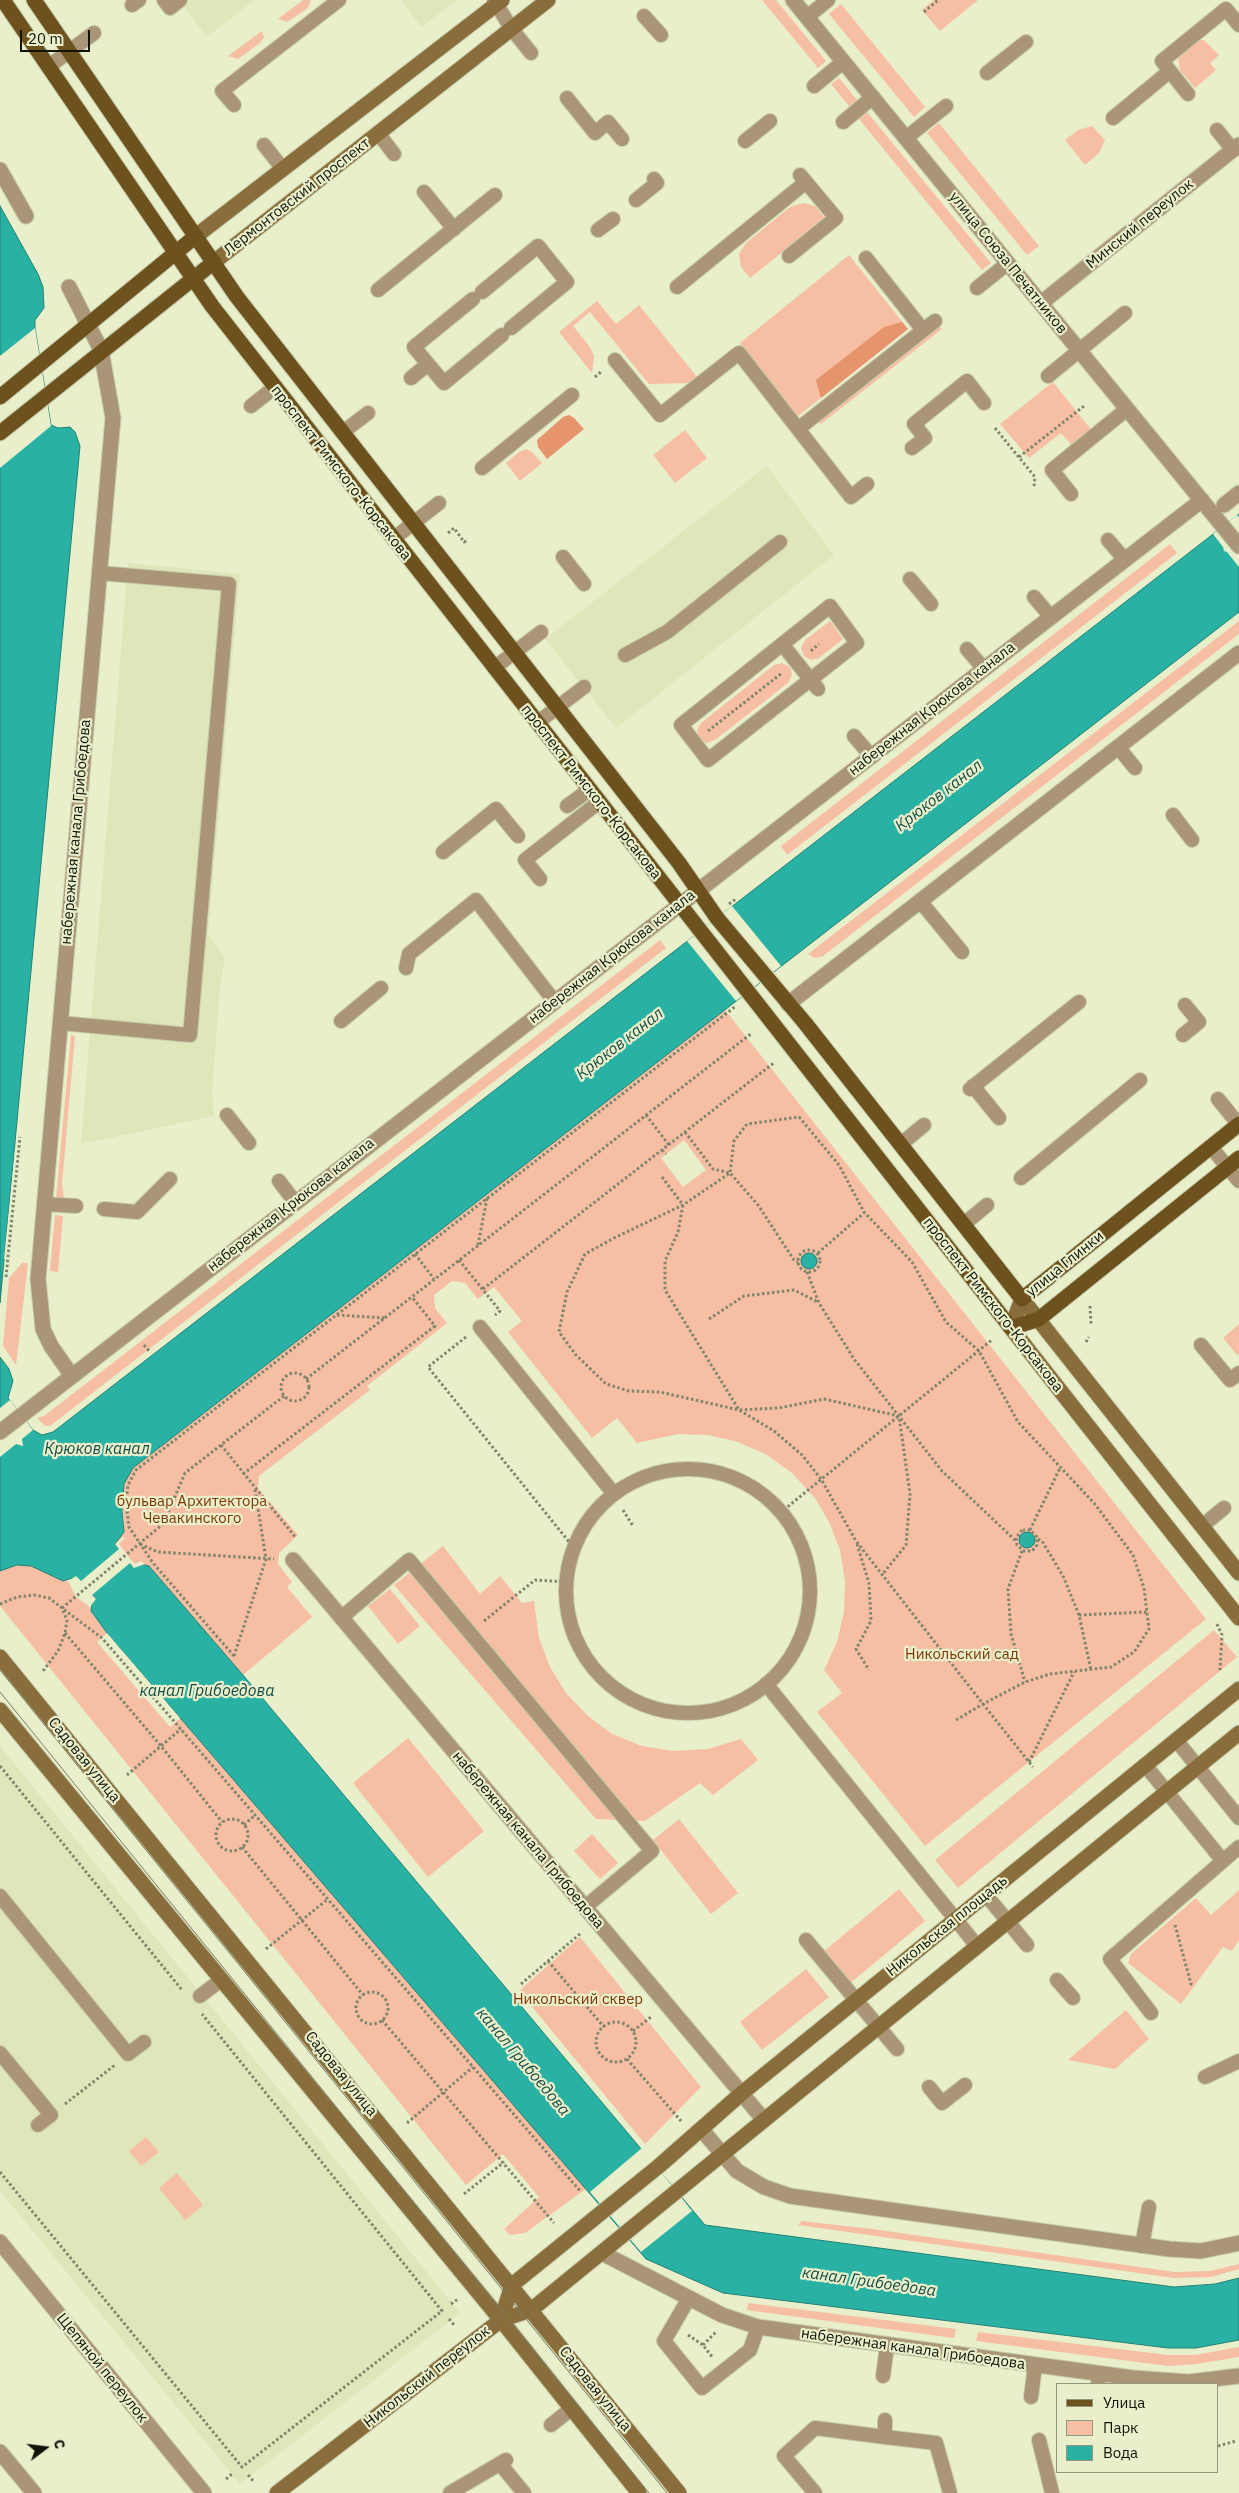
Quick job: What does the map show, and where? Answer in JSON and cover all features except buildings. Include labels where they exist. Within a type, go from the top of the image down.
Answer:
[{"type":"main road","name":"проспект Римского-Корсакова","points":[[3,0],[192,278],[275,387],[1239,1618]]},
{"type":"main road","name":"проспект Римского-Корсакова","points":[[34,0],[238,297],[557,707],[698,890],[717,918],[901,1144],[1239,1573]]},
{"type":"main road","name":"Лермонтовский проспект","points":[[0,433],[192,278],[548,0]]},
{"type":"main road","name":"Лермонтовский проспект","points":[[0,397],[196,236],[498,1]]},
{"type":"main road","name":"улица Глинки","points":[[1011,1328],[1022,1299],[1239,1125]]},
{"type":"main road","name":"улица Глинки","points":[[1011,1328],[1039,1319],[1233,1162]]},
{"type":"main road","name":"Садовая улица","points":[[0,1657],[679,2493]]},
{"type":"main road","name":"Никольская площадь","points":[[512,2286],[659,2166],[742,2093],[1239,1689]]},
{"type":"main road","name":"Садовая улица","points":[[0,1710],[501,2320],[639,2493]]},
{"type":"main road","points":[[501,2320],[531,2310],[1239,1733]]},
{"type":"main road","name":"Никольский переулок","points":[[277,2493],[501,2320],[512,2286]]},
{"type":"street","name":"улица Союза Печатников","points":[[793,0],[1239,546]]},
{"type":"street","name":"Минский переулок","points":[[1041,303],[1236,147]]},
{"type":"street","points":[[0,170],[26,216]]},
{"type":"street","name":"набережная канала Грибоедова","points":[[69,287],[102,350],[113,418],[38,1279],[39,1308],[43,1329],[51,1346],[72,1376]]},
{"type":"street","points":[[1224,505],[1239,494]]},
{"type":"street","name":"набережная Крюкова канала","points":[[0,1432],[1202,500]]},
{"type":"street","points":[[788,1004],[1239,653]]},
{"type":"street","name":"набережная канала Грибоедова","points":[[293,1560],[764,2120]]},
{"type":"street","points":[[701,2129],[737,2171],[764,2187],[790,2196],[1142,2246],[1201,2251],[1239,2242]]},
{"type":"street","name":"Щепяной переулок","points":[[0,2242],[204,2493]]},
{"type":"street","name":"набережная канала Грибоедова","points":[[602,2253],[722,2315],[758,2327],[1035,2366],[1098,2379],[1189,2383],[1239,2376]]},
{"type":"street","points":[[0,2452],[34,2493]]},
{"type":"lane","points":[[164,0],[170,8],[180,0]]},
{"type":"lane","points":[[234,105],[222,91],[339,0]]},
{"type":"lane","points":[[807,17],[828,0]]},
{"type":"lane","points":[[498,1],[512,28],[531,53]]},
{"type":"lane","points":[[1188,94],[1162,61],[1222,5],[1239,25]]},
{"type":"lane","points":[[644,16],[661,35]]},
{"type":"lane","points":[[48,67],[94,33]]},
{"type":"lane","points":[[987,73],[1026,42]]},
{"type":"lane","points":[[814,86],[843,62]]},
{"type":"lane","points":[[1112,118],[1170,71]]},
{"type":"lane","points":[[566,98],[595,133],[608,122],[622,139]]},
{"type":"lane","points":[[843,122],[873,98]]},
{"type":"lane","points":[[906,138],[946,106]]},
{"type":"lane","points":[[746,141],[770,121]]},
{"type":"lane","points":[[1217,130],[1236,147]]},
{"type":"lane","points":[[378,133],[394,154]]},
{"type":"lane","points":[[264,145],[283,168]]},
{"type":"lane","points":[[677,287],[803,178],[836,218],[789,256]]},
{"type":"lane","points":[[636,200],[657,183],[654,179]]},
{"type":"lane","points":[[424,192],[454,229]]},
{"type":"lane","points":[[378,290],[495,195]]},
{"type":"lane","points":[[598,230],[613,219]]},
{"type":"lane","points":[[538,246],[567,282],[444,383],[428,364],[414,347],[538,246]]},
{"type":"lane","points":[[866,258],[923,330]]},
{"type":"lane","points":[[977,288],[1008,263]]},
{"type":"lane","points":[[1048,376],[1125,313]]},
{"type":"lane","points":[[798,429],[935,320]]},
{"type":"lane","points":[[616,360],[660,415],[739,353],[851,497],[867,484]]},
{"type":"lane","points":[[411,378],[428,364]]},
{"type":"lane","points":[[912,448],[925,438],[914,424],[967,382],[984,403]]},
{"type":"lane","points":[[251,406],[275,387]]},
{"type":"lane","points":[[482,468],[572,395]]},
{"type":"lane","points":[[1071,494],[1052,470],[1127,409]]},
{"type":"lane","points":[[343,432],[368,413]]},
{"type":"lane","points":[[393,539],[439,503]]},
{"type":"lane","points":[[1108,540],[1125,560]]},
{"type":"lane","points":[[625,654],[667,632],[780,542]]},
{"type":"lane","points":[[563,557],[584,584]]},
{"type":"lane","points":[[60,1023],[190,1035],[227,613],[229,584],[99,573]]},
{"type":"lane","points":[[910,579],[931,604]]},
{"type":"lane","points":[[1034,596],[1051,617]]},
{"type":"lane","points":[[830,606],[857,643],[814,684],[757,721],[708,760],[681,725],[830,606]]},
{"type":"lane","points":[[494,668],[541,632]]},
{"type":"lane","points":[[782,644],[814,684]]},
{"type":"lane","points":[[967,649],[984,669]]},
{"type":"lane","points":[[537,723],[584,687]]},
{"type":"lane","points":[[854,736],[871,756]]},
{"type":"lane","points":[[1118,747],[1135,768]]},
{"type":"lane","points":[[567,806],[589,790]]},
{"type":"lane","points":[[540,879],[525,860],[599,802]]},
{"type":"lane","points":[[443,852],[496,809],[518,836]]},
{"type":"lane","points":[[1173,815],[1192,840]]},
{"type":"lane","points":[[406,968],[409,954],[476,900],[554,1001]]},
{"type":"lane","points":[[920,901],[962,952]]},
{"type":"lane","points":[[341,1021],[381,988]]},
{"type":"lane","points":[[999,1118],[971,1088],[1079,1002]]},
{"type":"lane","points":[[1183,1036],[1199,1022],[1184,1005]]},
{"type":"lane","points":[[1020,1178],[1140,1080]]},
{"type":"lane","points":[[1218,1099],[1239,1125]]},
{"type":"lane","points":[[227,1115],[249,1143]]},
{"type":"lane","points":[[901,1144],[924,1125]]},
{"type":"lane","points":[[1211,1147],[1233,1162],[1239,1181]]},
{"type":"lane","points":[[104,1209],[137,1212],[170,1179]]},
{"type":"lane","points":[[279,1181],[295,1202]]},
{"type":"lane","points":[[44,1204],[76,1206]]},
{"type":"lane","points":[[964,1224],[987,1205]]},
{"type":"lane","points":[[480,1327],[614,1494]]},
{"type":"lane","points":[[1201,1345],[1230,1380],[1239,1373]]},
{"type":"lane","points":[[704,1470],[727,1476],[749,1486],[768,1499],[797,1537],[806,1560],[810,1583],[809,1607],[804,1631],[794,1652],[780,1672],[742,1701],[719,1710],[697,1713],[672,1713],[649,1707],[627,1697],[608,1683],[591,1666],[578,1645],[570,1622],[567,1582],[574,1548],[582,1530],[596,1511],[614,1494],[634,1482],[656,1473],[704,1470]]},
{"type":"lane","points":[[1202,1526],[1224,1508]]},
{"type":"lane","points":[[341,1618],[409,1560],[652,1851],[584,1908]]},
{"type":"lane","points":[[766,1684],[977,1946]]},
{"type":"lane","points":[[1176,1740],[1239,1818]]},
{"type":"lane","points":[[1145,1765],[1223,1861]]},
{"type":"lane","points":[[1151,2013],[1110,1959],[1239,1847]]},
{"type":"lane","points":[[986,1895],[1026,1945]]},
{"type":"lane","points":[[0,1896],[128,2054],[144,2042]]},
{"type":"lane","points":[[806,1940],[897,2049]]},
{"type":"lane","points":[[200,1996],[221,1980]]},
{"type":"lane","points":[[1058,1980],[1073,1998]]},
{"type":"lane","points":[[0,2052],[51,2115],[38,2125]]},
{"type":"lane","points":[[1205,2077],[1239,2061]]},
{"type":"lane","points":[[929,2087],[942,2103],[965,2085]]},
{"type":"lane","points":[[1142,2246],[1149,2208]]},
{"type":"lane","points":[[689,2298],[664,2341],[702,2388],[750,2350],[758,2327]]},
{"type":"lane","points":[[883,2376],[887,2346]]},
{"type":"lane","points":[[1032,2396],[1035,2366]]},
{"type":"lane","points":[[551,2425],[571,2409]]},
{"type":"lane","points":[[885,2420],[885,2437]]},
{"type":"lane","points":[[815,2493],[784,2456],[815,2428],[936,2443],[950,2493]]},
{"type":"lane","points":[[1039,2440],[1052,2493]]},
{"type":"lane","points":[[457,2491],[504,2462],[524,2493]]},
{"type":"path","points":[[924,12],[938,0]]},
{"type":"path","points":[[1019,457],[1084,406]]},
{"type":"path","points":[[995,428],[1035,477],[1034,486]]},
{"type":"path","points":[[448,533],[454,528],[464,542],[468,540]]},
{"type":"path","points":[[818,639],[819,644]]},
{"type":"path","points":[[819,644],[824,646]]},
{"type":"path","points":[[694,742],[819,644]]},
{"type":"path","points":[[729,686],[757,721]]},
{"type":"path","points":[[255,1489],[266,1559],[234,1656],[138,1545],[129,1527],[126,1503],[128,1485],[136,1470],[733,1008]]},
{"type":"path","points":[[306,1379],[752,1033]]},
{"type":"path","points":[[483,1289],[775,1062]]},
{"type":"path","points":[[646,1116],[669,1145]]},
{"type":"path","points":[[899,1416],[824,1399],[779,1408],[739,1410],[660,1392],[629,1391],[606,1384],[576,1355],[559,1332],[567,1292],[585,1254],[683,1205],[730,1173],[734,1141],[747,1124],[799,1117],[839,1165],[864,1212],[912,1262],[946,1322],[979,1351],[1018,1422],[1094,1503],[1133,1555],[1144,1588],[1149,1629],[1134,1652],[1111,1667],[1050,1674],[1025,1682],[956,1720]]},
{"type":"path","points":[[685,1132],[713,1169],[730,1173],[758,1206],[794,1260],[807,1272],[819,1303],[854,1359],[942,1471],[1016,1541],[1022,1551]]},
{"type":"path","points":[[6,1277],[20,1137]]},
{"type":"path","points":[[662,1150],[666,1154]]},
{"type":"path","points":[[662,1177],[683,1205],[678,1232],[665,1261],[665,1290],[739,1410],[774,1431],[795,1449],[821,1480],[856,1541],[1033,1767]]},
{"type":"path","points":[[478,1246],[487,1198]]},
{"type":"path","points":[[818,1253],[864,1212]]},
{"type":"path","points":[[798,1262],[799,1256],[805,1250],[813,1250],[818,1253],[821,1261],[819,1266],[812,1272],[807,1272]]},
{"type":"path","points":[[415,1254],[434,1279]]},
{"type":"path","points":[[459,1260],[500,1310],[428,1367],[574,1548]]},
{"type":"path","points":[[709,1319],[744,1296],[794,1290],[819,1303]]},
{"type":"path","points":[[243,1474],[435,1326],[412,1297]]},
{"type":"path","points":[[1090,1306],[1091,1324]]},
{"type":"path","points":[[336,1315],[385,1318]]},
{"type":"path","points":[[1086,1342],[1089,1337]]},
{"type":"path","points":[[780,1513],[993,1339]]},
{"type":"path","points":[[142,1341],[150,1352]]},
{"type":"path","points":[[297,1373],[306,1379],[309,1389],[304,1399],[293,1401],[284,1396],[281,1386],[286,1376],[297,1373]]},
{"type":"path","points":[[62,1608],[163,1524],[184,1473],[284,1396]]},
{"type":"path","points":[[882,1575],[906,1545],[910,1494],[899,1416]]},
{"type":"path","points":[[221,1445],[296,1538]]},
{"type":"path","points":[[1030,1530],[1060,1468]]},
{"type":"path","points":[[1016,1541],[1018,1534],[1023,1530],[1030,1530],[1042,1541],[1062,1576],[1079,1614],[1091,1670]]},
{"type":"path","points":[[1022,1551],[1033,1550],[1038,1539]]},
{"type":"path","points":[[856,1541],[869,1583],[871,1621],[856,1649],[869,1670]]},
{"type":"path","points":[[138,1545],[158,1552],[293,1560]]},
{"type":"path","points":[[1022,1551],[1008,1589],[1011,1634],[1025,1682]]},
{"type":"path","points":[[470,1633],[535,1580],[567,1582]]},
{"type":"path","points":[[0,1604],[17,1597],[34,1595],[49,1598],[102,1638],[581,2192]]},
{"type":"path","points":[[43,1671],[58,1652],[65,1632],[67,1620],[62,1608]]},
{"type":"path","points":[[1079,1614],[1147,1612]]},
{"type":"path","points":[[1216,1621],[1222,1635],[1220,1670]]},
{"type":"path","points":[[65,1632],[222,1822]]},
{"type":"path","points":[[1029,1762],[1074,1672]]},
{"type":"path","points":[[126,1775],[181,1729]]},
{"type":"path","points":[[0,1766],[186,1995]]},
{"type":"path","points":[[244,1825],[255,1815]]},
{"type":"path","points":[[234,1819],[244,1825],[248,1836],[242,1847],[230,1851],[219,1845],[216,1833],[222,1822],[234,1819]]},
{"type":"path","points":[[242,1847],[363,1995]]},
{"type":"path","points":[[266,1949],[328,1899]]},
{"type":"path","points":[[1170,1906],[1194,1986]]},
{"type":"path","points":[[521,1984],[581,1933]]},
{"type":"path","points":[[548,1961],[604,2027]]},
{"type":"path","points":[[374,1992],[384,1997],[388,2009],[382,2020],[371,2023],[360,2017],[356,2006],[363,1995],[374,1992]]},
{"type":"path","points":[[0,2172],[242,2467],[442,2311],[199,2011]]},
{"type":"path","points":[[633,2031],[651,2017]]},
{"type":"path","points":[[382,2020],[554,2223]]},
{"type":"path","points":[[614,2022],[620,2023],[633,2031],[636,2044],[627,2059],[610,2061],[600,2054],[597,2037],[604,2027],[614,2022]]},
{"type":"path","points":[[51,2115],[128,2054]]},
{"type":"path","points":[[627,2059],[681,2121]]},
{"type":"path","points":[[407,2123],[473,2067]]},
{"type":"path","points":[[464,2194],[504,2162]]},
{"type":"path","points":[[451,2304],[458,2298]]},
{"type":"path","points":[[449,2319],[455,2326]]},
{"type":"path","points":[[673,2325],[703,2345],[724,2371]]},
{"type":"path","points":[[703,2345],[716,2332]]},
{"type":"path","points":[[1219,2446],[1236,2441]]},
{"type":"path","points":[[226,2479],[233,2473]]},
{"type":"path","points":[[248,2475],[254,2482]]},
{"type":"shaded area","points":[[190,0],[255,0],[207,37],[183,5]]},
{"type":"shaded area","points":[[401,0],[457,0],[421,27]]},
{"type":"shaded area","points":[[902,322],[908,329],[821,398],[816,380],[884,327]]},
{"type":"shaded area","points":[[569,415],[584,429],[547,459],[538,447],[537,440],[563,417]]},
{"type":"shaded area","points":[[767,466],[834,555],[616,728],[545,639]]},
{"type":"shaded area","points":[[128,563],[240,574],[208,934],[225,958],[220,987],[212,1093],[214,1116],[81,1144]]},
{"type":"shaded area","points":[[0,1746],[460,2313],[240,2484],[0,2191]]},
{"type":"green space","points":[[303,0],[311,0],[308,8],[287,22],[278,19]]},
{"type":"green space","points":[[762,0],[776,0],[826,61],[818,68]]},
{"type":"green space","points":[[934,0],[978,0],[940,31],[922,10]]},
{"type":"green space","points":[[841,4],[925,107],[914,117],[829,14]]},
{"type":"green space","points":[[262,31],[264,37],[260,43],[238,59],[228,56]]},
{"type":"green space","points":[[1199,40],[1204,40],[1219,55],[1210,63],[1216,70],[1195,88],[1180,70],[1178,58]]},
{"type":"green space","points":[[839,78],[857,100],[849,106],[831,84]]},
{"type":"green space","points":[[867,112],[991,263],[982,270],[859,119]]},
{"type":"green space","points":[[939,123],[1039,246],[1027,255],[927,133]]},
{"type":"green space","points":[[1092,126],[1105,140],[1099,153],[1085,165],[1065,140],[1078,130]]},
{"type":"green space","points":[[803,203],[815,206],[825,218],[750,278],[741,267],[739,254],[746,243],[790,207]]},
{"type":"green space","points":[[849,255],[908,329],[798,416],[740,343]]},
{"type":"green space","points":[[597,301],[616,324],[639,305],[697,377],[689,383],[649,384],[590,312],[573,326],[590,347],[594,356],[592,373],[559,332]]},
{"type":"green space","points":[[939,326],[942,329],[821,424],[818,422]]},
{"type":"green space","points":[[1053,382],[1093,432],[1073,447],[1061,433],[1029,458],[1000,424]]},
{"type":"green space","points":[[685,430],[707,458],[675,483],[653,455]]},
{"type":"green space","points":[[526,449],[532,452],[542,463],[520,481],[506,463],[519,452]]},
{"type":"green space","points":[[1170,544],[1177,553],[787,855],[781,846]]},
{"type":"green space","points":[[830,621],[843,639],[819,658],[811,660],[804,656],[801,648],[805,640]]},
{"type":"green space","points":[[1239,621],[1239,634],[823,956],[815,958],[808,954]]},
{"type":"green space","points":[[782,663],[790,667],[792,675],[788,683],[715,740],[707,743],[699,739],[697,730],[701,723],[774,665]]},
{"type":"green space","points":[[660,940],[666,948],[50,1426],[45,1426],[37,1418],[44,1416]]},
{"type":"green space","name":"Никольский сад","points":[[725,1010],[1206,1619],[925,1846],[817,1712],[842,1693],[824,1670],[837,1642],[844,1612],[845,1581],[840,1550],[829,1522],[815,1498],[792,1473],[767,1455],[738,1442],[708,1435],[678,1434],[637,1443],[617,1418],[592,1438],[508,1332],[522,1321],[494,1287],[478,1299],[465,1283],[452,1281],[434,1295],[435,1308],[447,1323],[367,1386],[370,1390],[259,1476],[258,1488],[298,1535],[279,1553],[278,1564],[292,1582],[287,1587],[312,1617],[243,1675],[149,1566],[134,1568],[115,1544],[124,1528],[122,1493],[127,1475],[133,1468]],"holes":[[[684,1140],[706,1170],[683,1187],[661,1158]]]},
{"type":"green space","points":[[71,1035],[75,1036],[62,1184],[64,1200],[56,1199]]},
{"type":"green space","points":[[55,1215],[63,1216],[58,1272],[50,1271]]},
{"type":"green space","points":[[22,1263],[28,1263],[16,1365],[3,1346],[9,1278]]},
{"type":"green space","points":[[1239,1324],[1239,1354],[1237,1355],[1223,1338]]},
{"type":"green space","points":[[443,1546],[480,1594],[500,1576],[522,1603],[534,1601],[539,1638],[550,1667],[566,1693],[588,1716],[612,1734],[642,1746],[673,1751],[708,1749],[741,1739],[758,1760],[713,1795],[700,1783],[645,1821],[596,1819],[394,1585]]},
{"type":"green space","points":[[17,1565],[31,1566],[68,1581],[76,1597],[90,1607],[93,1615],[107,1633],[97,1642],[170,1727],[180,1718],[587,2188],[525,2233],[510,2235],[504,2229],[539,2197],[503,2154],[466,2185],[0,1606],[0,1571]]},
{"type":"green space","points":[[390,1589],[420,1626],[398,1644],[368,1606]]},
{"type":"green space","points":[[1214,1630],[1237,1657],[958,1888],[935,1860]]},
{"type":"green space","points":[[408,1738],[484,1831],[428,1877],[353,1783]]},
{"type":"green space","points":[[679,1819],[738,1893],[711,1914],[653,1840]]},
{"type":"green space","points":[[592,1834],[618,1863],[600,1879],[574,1851]]},
{"type":"green space","points":[[899,1889],[925,1921],[843,1989],[817,1957]]},
{"type":"green space","points":[[1239,1890],[1239,1940],[1232,1951],[1223,1947],[1181,2004],[1128,1963],[1131,1954],[1196,1898],[1211,1915]]},
{"type":"green space","name":"Никольский сквер","points":[[580,1937],[701,2087],[645,2144],[519,1991]]},
{"type":"green space","points":[[806,1969],[829,1997],[762,2050],[740,2022]]},
{"type":"green space","points":[[1126,2010],[1149,2039],[1115,2069],[1068,2060]]},
{"type":"green space","points":[[146,2137],[159,2152],[141,2166],[129,2151]]},
{"type":"green space","points":[[177,2173],[203,2205],[185,2220],[159,2188]]},
{"type":"green space","points":[[802,2221],[872,2229],[1175,2272],[1210,2271],[1239,2264],[1239,2269],[1211,2277],[1174,2278],[798,2225]]},
{"type":"green space","points":[[748,2303],[956,2329],[954,2338],[747,2310]]},
{"type":"green space","points":[[978,2332],[1168,2355],[1196,2355],[1239,2347],[1239,2357],[1197,2364],[1168,2366],[976,2341]]},
{"type":"water","points":[[0,206],[38,274],[43,287],[44,308],[35,320],[35,328],[51,425],[58,428],[70,427],[75,432],[80,446],[0,1303]]},
{"type":"water","points":[[1239,514],[1239,612],[133,1468],[124,1484],[122,1511],[124,1532],[115,1544],[134,1567],[141,1564],[149,1566],[243,1675],[705,2225],[1174,2287],[1215,2284],[1239,2278],[1239,2340],[1196,2348],[1168,2348],[723,2293],[646,2259],[107,1633],[91,1611],[92,1603],[96,1599],[76,1577],[63,1581],[31,1566],[17,1565],[0,1571],[0,1357],[9,1369],[13,1381],[8,1398],[33,1430],[42,1435],[53,1432]]},
{"type":"water","points":[[809,1253],[817,1261],[809,1269],[801,1261]]},
{"type":"water","points":[[1027,1532],[1035,1540],[1027,1548],[1019,1540]]},
{"type":"pier","points":[[35,328],[51,426],[0,468],[0,356]]},
{"type":"pier","points":[[1237,515],[1239,517],[1239,567],[1227,552],[1224,551],[1213,534]]},
{"type":"pier","points":[[732,906],[781,966],[736,1001],[687,941]]},
{"type":"pier","points":[[15,1150],[18,1150],[6,1259],[4,1259]]},
{"type":"pier","points":[[10,1400],[33,1430],[22,1439],[23,1446],[16,1444],[0,1457],[0,1408]]},
{"type":"pier","points":[[123,1537],[125,1538],[119,1544],[132,1561],[135,1564],[141,1561],[145,1564],[134,1568],[130,1563],[92,1595],[96,1599],[90,1607],[88,1606],[93,1599],[76,1580],[69,1583],[68,1581],[76,1576],[81,1581],[119,1549],[115,1544]]},
{"type":"pier","points":[[107,1633],[180,1718],[178,1720],[105,1635]]},
{"type":"pier","points":[[642,2148],[692,2211],[641,2252],[590,2192]]},
{"type":"tram line","points":[[0,1670],[667,2493]]},
{"type":"tram line","points":[[0,1692],[649,2493]]},
{"type":"water label","name":"Крюков канал","points":[[939,796]]},
{"type":"water label","name":"Крюков канал","points":[[620,1044]]},
{"type":"water label","name":"Крюков канал","points":[[97,1449]]},
{"type":"water label","name":"канал Грибоедова","points":[[207,1691]]},
{"type":"water label","name":"канал Грибоедова","points":[[523,2062]]},
{"type":"water label","name":"канал Грибоедова","points":[[869,2282]]},
{"type":"park label","name":"бульвар Архитектора Чевакинского","points":[[192,1510]]}]
